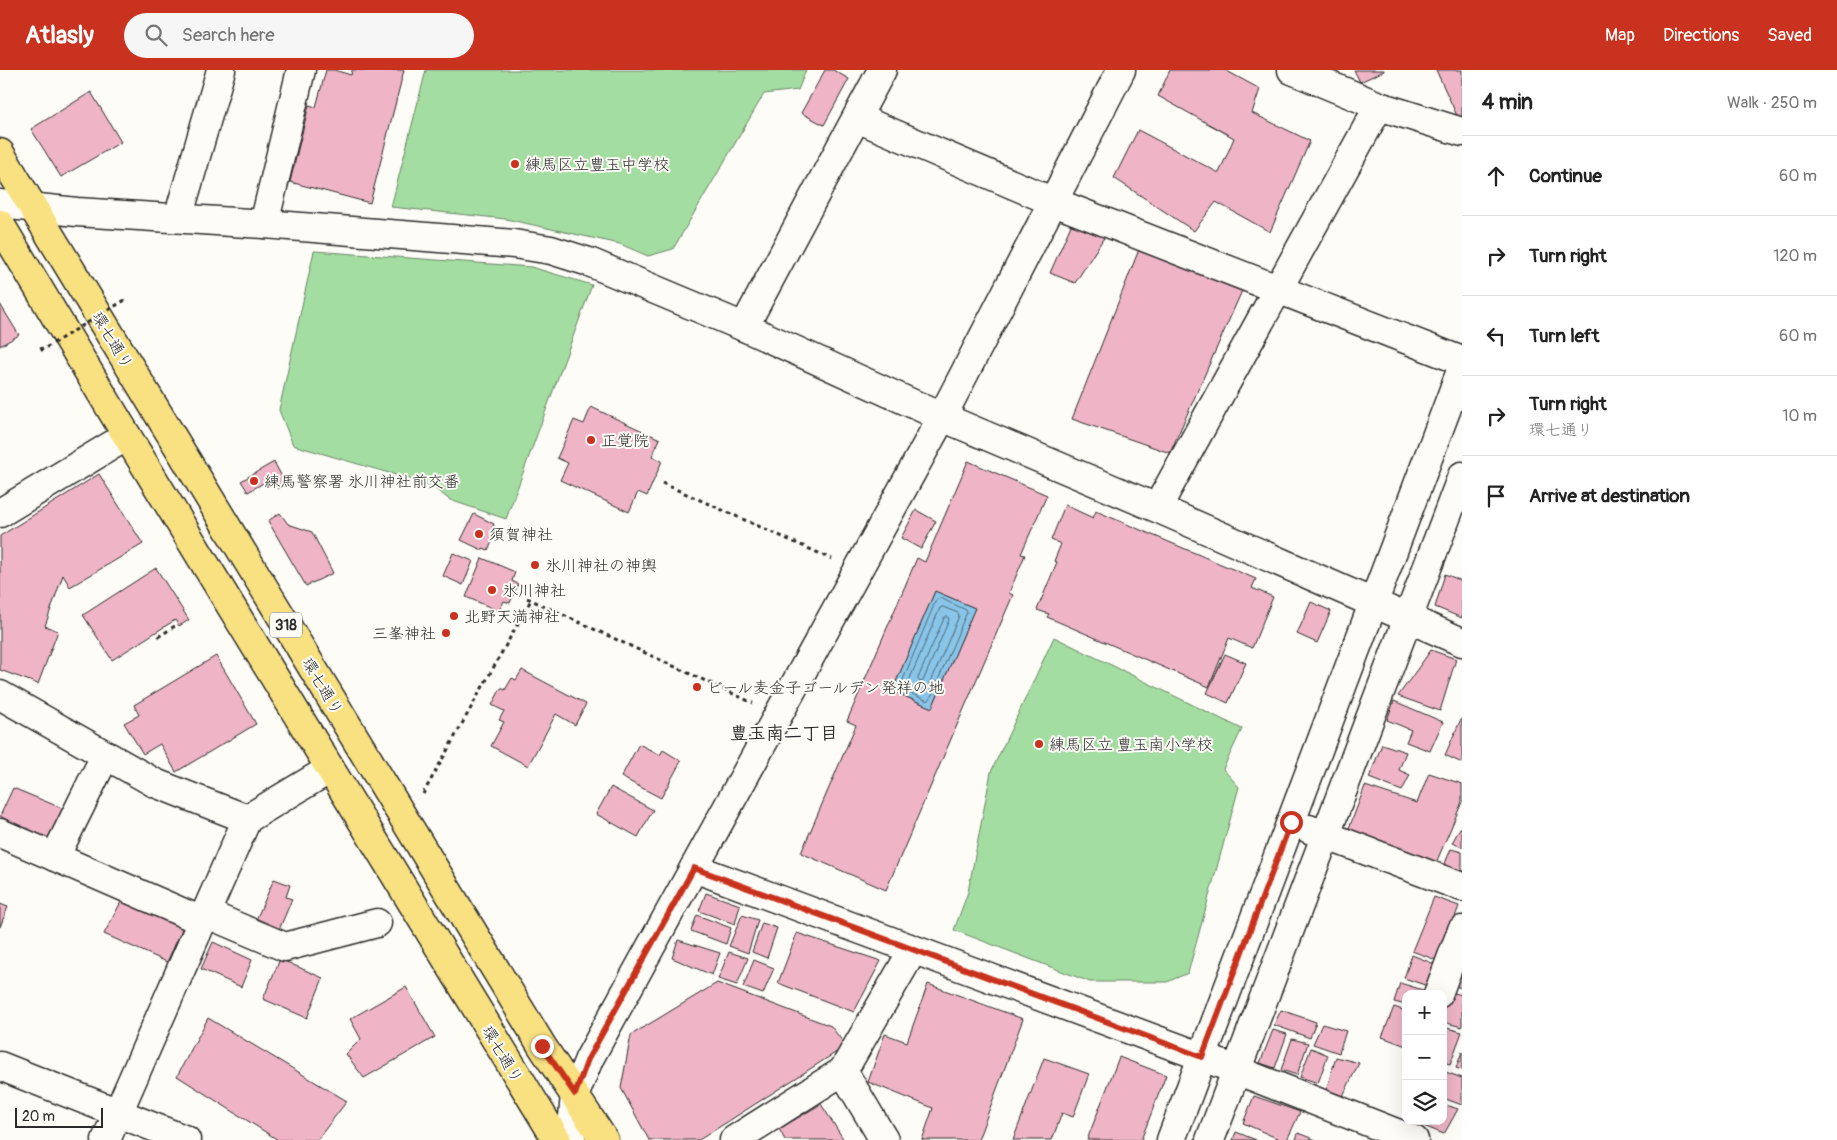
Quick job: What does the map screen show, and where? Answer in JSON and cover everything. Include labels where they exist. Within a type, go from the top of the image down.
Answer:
[{"type":"main road","name":"環七通り","points":[[0,154],[542,1046],[604,1140]]},
{"type":"main road","name":"環七通り","points":[[0,224],[556,1140]]},
{"type":"street","points":[[178,218],[221,70]]},
{"type":"street","points":[[264,224],[300,70]]},
{"type":"street","points":[[744,327],[882,70]]},
{"type":"street","points":[[571,1140],[575,1094],[588,1059],[942,417],[1121,70]]},
{"type":"street","points":[[1292,70],[1379,106],[1462,132]]},
{"type":"street","points":[[1157,508],[1379,106]]},
{"type":"street","points":[[857,118],[1054,202],[1462,362]]},
{"type":"street","points":[[0,204],[504,243],[551,250],[589,262],[744,327],[942,417],[1157,508],[1462,642]]},
{"type":"street","points":[[1172,1140],[1462,368]]},
{"type":"street","points":[[0,513],[127,436]]},
{"type":"street","points":[[1210,1140],[1462,476]]},
{"type":"street","points":[[0,695],[154,783],[247,819]]},
{"type":"street","points":[[55,857],[104,756]]},
{"type":"street","points":[[106,1140],[247,819],[330,769]]},
{"type":"street","points":[[1291,822],[1462,887]]},
{"type":"street","points":[[0,832],[55,857],[204,917],[285,947],[377,923]]},
{"type":"street","points":[[694,868],[1202,1057],[1414,1140]]},
{"type":"street","points":[[1440,990],[1462,930]]},
{"type":"street","points":[[734,1140],[843,1071],[913,950]]},
{"type":"street","points":[[0,1066],[186,1140]]},
{"type":"street","points":[[843,1071],[884,1140]]},
{"type":"path","points":[[41,347],[42,350],[108,310],[124,300],[123,297]]},
{"type":"path","points":[[662,483],[834,560]]},
{"type":"path","points":[[527,598],[756,705]]},
{"type":"path","points":[[419,802],[532,600]]},
{"type":"path","points":[[158,637],[178,624]]},
{"type":"green space","name":"練馬区立豊玉中学校","points":[[426,70],[806,70],[798,90],[764,94],[673,249],[648,256],[620,244],[506,219],[391,207]]},
{"type":"green space","points":[[314,251],[531,267],[592,285],[506,519],[450,500],[430,485],[293,445],[279,410]]},
{"type":"green space","points":[[1054,637],[1242,729],[1223,769],[1239,787],[1188,973],[1167,982],[1090,982],[954,930],[968,892],[991,772]]},
{"type":"water","points":[[935,591],[975,608],[932,708],[892,691]]},
{"type":"building","points":[[326,70],[334,70],[351,75],[352,70],[404,70],[370,203],[290,182],[309,105],[316,107]]},
{"type":"building","points":[[825,70],[833,70],[849,79],[824,125],[801,113]]},
{"type":"building","points":[[1170,70],[1225,70],[1260,89],[1252,113],[1310,141],[1270,232],[1216,202],[1194,231],[1114,178],[1138,130],[1219,173],[1234,138],[1158,96]]},
{"type":"building","points":[[1354,70],[1384,70],[1384,71],[1360,82]]},
{"type":"building","points":[[1436,70],[1462,70],[1462,119],[1459,120]]},
{"type":"building","points":[[91,92],[121,142],[61,177],[31,129]]},
{"type":"building","points":[[1075,216],[1107,233],[1075,283],[1050,273]]},
{"type":"building","points":[[1140,247],[1245,284],[1170,453],[1072,419]]},
{"type":"building","points":[[0,304],[19,335],[0,346]]},
{"type":"building","points":[[591,407],[660,439],[652,456],[662,461],[647,496],[638,492],[629,512],[560,480],[568,463],[557,458],[574,420],[584,424]]},
{"type":"building","points":[[968,461],[1047,495],[1021,554],[1025,555],[1009,593],[1013,595],[886,890],[801,853],[856,725],[847,721],[917,558],[925,562]],"holes":[[[935,591],[975,608],[932,708],[892,691]]]},
{"type":"building","points":[[274,462],[286,484],[278,489],[272,478],[248,492],[241,481]]},
{"type":"building","points":[[99,474],[143,544],[70,587],[63,575],[45,626],[58,631],[38,684],[0,670],[0,536]]},
{"type":"building","points":[[1065,505],[1093,518],[1096,511],[1256,579],[1252,588],[1273,597],[1252,648],[1229,638],[1209,687],[1047,617],[1049,614],[1037,610],[1057,562],[1054,561],[1061,544],[1051,540]]},
{"type":"building","points":[[916,510],[936,521],[921,549],[901,538]]},
{"type":"building","points":[[280,513],[288,524],[312,532],[333,573],[306,586],[268,521]]},
{"type":"building","points":[[474,514],[494,524],[493,527],[499,529],[488,550],[483,548],[482,550],[461,540]]},
{"type":"building","points":[[453,553],[473,561],[463,585],[443,576]]},
{"type":"building","name":"氷川神社","points":[[482,558],[515,572],[512,581],[518,584],[510,603],[504,601],[499,611],[466,597]]},
{"type":"building","points":[[156,568],[189,620],[179,626],[175,620],[112,660],[83,615]]},
{"type":"building","points":[[1445,574],[1462,581],[1462,618],[1435,607]]},
{"type":"building","points":[[1311,602],[1331,611],[1317,643],[1297,634]]},
{"type":"building","points":[[1431,650],[1456,659],[1440,711],[1398,696]]},
{"type":"building","points":[[1225,654],[1246,663],[1228,703],[1207,693]]},
{"type":"building","points":[[216,656],[256,724],[176,772],[160,744],[143,754],[124,723],[139,715],[134,705]]},
{"type":"building","points":[[522,670],[586,704],[575,725],[556,714],[528,766],[491,746],[504,722],[499,720],[504,711],[492,705],[501,688],[505,690],[512,678],[516,680]]},
{"type":"building","points":[[1394,701],[1443,722],[1430,751],[1406,742],[1411,730],[1387,720]]},
{"type":"building","points":[[1462,719],[1462,763],[1445,755]]},
{"type":"building","points":[[639,744],[660,755],[663,750],[681,761],[661,798],[621,777]]},
{"type":"building","points":[[1382,744],[1406,752],[1399,770],[1410,775],[1402,791],[1369,778]]},
{"type":"building","points":[[1429,773],[1462,784],[1462,802],[1436,863],[1348,831],[1365,786],[1417,803]]},
{"type":"building","points":[[611,787],[653,810],[638,837],[596,814]]},
{"type":"building","points":[[13,788],[64,809],[46,841],[0,816]]},
{"type":"building","points":[[1460,828],[1462,828],[1462,847],[1452,843]]},
{"type":"building","points":[[1451,849],[1462,852],[1462,874],[1443,868]]},
{"type":"building","points":[[274,879],[290,885],[286,897],[292,899],[279,930],[256,920]]},
{"type":"building","points":[[706,893],[740,905],[735,924],[699,911]]},
{"type":"building","points":[[1434,897],[1459,906],[1439,961],[1412,951]]},
{"type":"building","points":[[122,900],[183,927],[167,962],[104,934]]},
{"type":"building","points":[[0,904],[8,907],[0,927]]},
{"type":"building","points":[[697,915],[731,928],[726,944],[691,931]]},
{"type":"building","points":[[742,915],[758,920],[748,953],[729,946]]},
{"type":"building","points":[[762,923],[777,928],[767,958],[752,952]]},
{"type":"building","points":[[797,933],[881,961],[854,1012],[778,983]]},
{"type":"building","points":[[678,940],[720,953],[712,975],[672,958]]},
{"type":"building","points":[[213,942],[252,960],[241,987],[201,969]]},
{"type":"building","points":[[729,952],[748,958],[737,985],[718,979]]},
{"type":"building","points":[[1412,955],[1437,965],[1428,986],[1404,978]]},
{"type":"building","points":[[1462,958],[1462,988],[1451,985]]},
{"type":"building","points":[[280,959],[323,978],[307,1018],[263,999]]},
{"type":"building","points":[[754,960],[774,968],[763,994],[743,987]]},
{"type":"building","points":[[717,983],[831,1026],[846,1046],[699,1140],[649,1140],[621,1088],[631,1035]]},
{"type":"building","points":[[1400,983],[1423,990],[1402,990],[1402,1004],[1394,1002]]},
{"type":"building","points":[[928,984],[1023,1019],[978,1140],[922,1140],[933,1108],[868,1082],[885,1034],[907,1042]]},
{"type":"building","points":[[406,987],[435,1037],[364,1078],[346,1054],[361,1039],[350,1019]]},
{"type":"building","points":[[1447,991],[1462,995],[1462,1027],[1447,1023]]},
{"type":"building","points":[[1394,1007],[1402,1010],[1402,1044],[1382,1037]]},
{"type":"building","points":[[1281,1010],[1316,1022],[1310,1038],[1274,1025]]},
{"type":"building","points":[[208,1018],[347,1101],[317,1140],[278,1140],[177,1076]]},
{"type":"building","points":[[1322,1024],[1346,1031],[1339,1053],[1313,1044]]},
{"type":"building","points":[[1447,1028],[1462,1032],[1450,1064],[1447,1063]]},
{"type":"building","points":[[1273,1030],[1287,1034],[1275,1068],[1260,1063]]},
{"type":"building","points":[[1292,1039],[1308,1043],[1297,1075],[1281,1070]]},
{"type":"building","points":[[1311,1048],[1328,1055],[1318,1083],[1300,1077]]},
{"type":"building","points":[[1462,1052],[1462,1070],[1456,1068]]},
{"type":"building","points":[[1119,1057],[1166,1075],[1141,1140],[1087,1140]]},
{"type":"building","points":[[1336,1057],[1359,1063],[1343,1096],[1326,1091]]},
{"type":"building","points":[[1044,1058],[1089,1074],[1073,1117],[1062,1113],[1052,1140],[1013,1140]]},
{"type":"building","points":[[1447,1072],[1462,1078],[1462,1105],[1447,1099]]},
{"type":"building","points":[[1254,1096],[1300,1112],[1287,1140],[1281,1140],[1243,1123]]},
{"type":"building","points":[[821,1104],[844,1140],[785,1140],[779,1129]]},
{"type":"building","points":[[1447,1105],[1458,1109],[1444,1134],[1421,1125],[1447,1125]]},
{"type":"building","points":[[1236,1132],[1256,1140],[1233,1140]]},
{"type":"building","points":[[1298,1133],[1316,1140],[1296,1140]]},
{"type":"place","name":"練馬区立豊玉中学校","points":[[515,164]]},
{"type":"place","name":"正覚院","points":[[591,440]]},
{"type":"place","name":"練馬警察署 氷川神社前交番","points":[[254,481]]},
{"type":"place","name":"須賀神社","points":[[479,534]]},
{"type":"place","name":"氷川神社の神輿","points":[[535,565]]},
{"type":"place","name":"氷川神社","points":[[492,590]]},
{"type":"place","name":"北野天満神社","points":[[454,616]]},
{"type":"place","name":"三峯神社","points":[[446,633]]},
{"type":"place","name":"ビール麦金子ゴールデン発祥の地","points":[[697,687]]},
{"type":"place","name":"練馬区立 豊玉南小学校","points":[[1039,744]]},
{"type":"district","name":"豊玉南二丁目","points":[[784,733]]},
{"type":"route","points":[[542,1046],[575,1094],[588,1059],[694,868],[1202,1057],[1291,822]]}]
